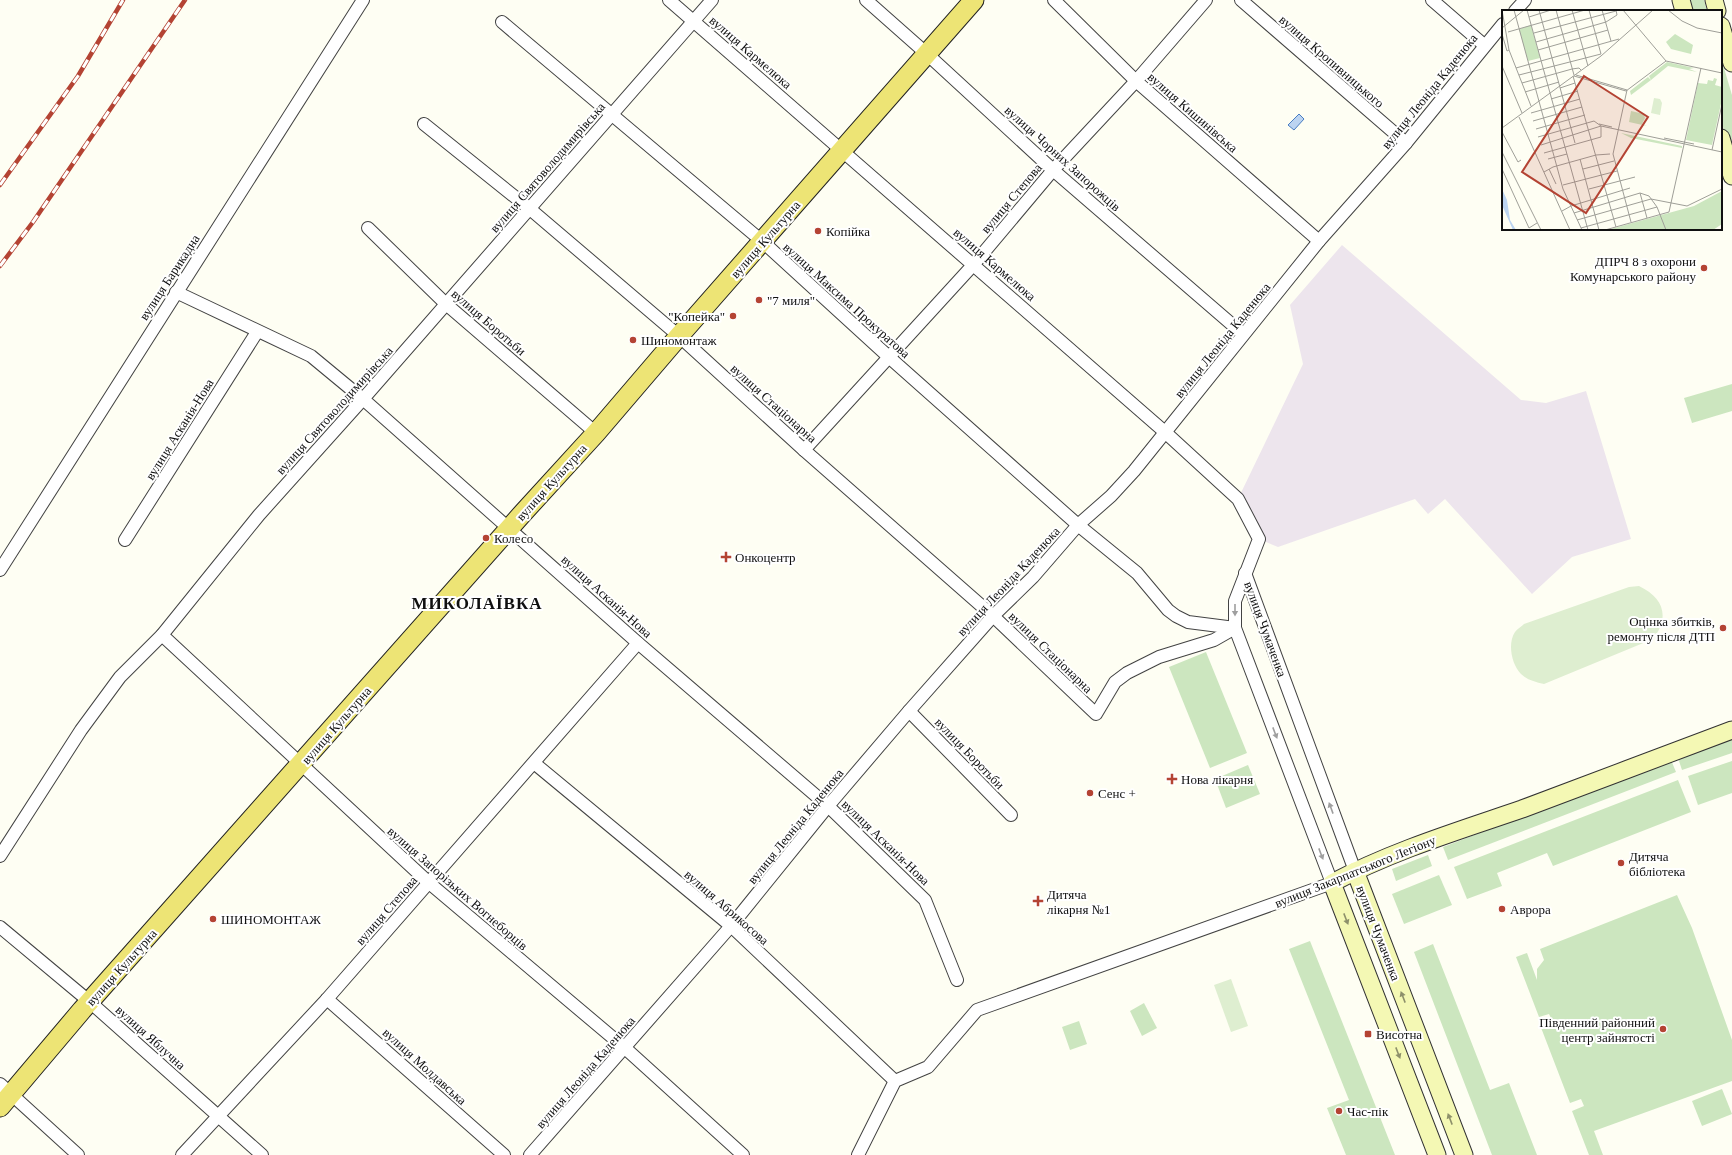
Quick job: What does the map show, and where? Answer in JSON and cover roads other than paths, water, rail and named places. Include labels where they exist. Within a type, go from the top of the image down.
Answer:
[{"type":"main road","name":"вулиця Культурна","points":[[4,1095],[90,1002],[596,433],[678,336],[763,242],[974,0]]},
{"type":"street","name":"вулиця Барикадна","points":[[0,570],[363,0]]},
{"type":"street","name":"вулиця Кармелюка","points":[[669,0],[974,264],[1166,433],[1238,499],[1259,539],[1245,573]]},
{"type":"street","name":"вулиця Святоволодимирівська","points":[[0,856],[81,730],[120,677],[162,635],[259,515],[363,399],[712,0]]},
{"type":"street","name":"вулиця Чорних Запорожців","points":[[866,0],[1053,170],[1244,334]]},
{"type":"street","name":"вулиця Кишинівська","points":[[1054,0],[1136,81],[1319,241]]},
{"type":"street","name":"вулиця Степова","points":[[804,450],[890,358],[974,264],[1053,170],[1136,81],[1206,0]]},
{"type":"street","name":"вулиця Кропивницького","points":[[1241,0],[1406,143]]},
{"type":"street","points":[[1432,0],[1484,45]]},
{"type":"street","points":[[1516,10],[1525,0]]},
{"type":"street","points":[[1681,0],[1684,10]]},
{"type":"street","points":[[1714,0],[1717,10]]},
{"type":"street","name":"вулиця Максима Прокуратова","points":[[502,22],[612,113],[763,242],[890,358],[1078,525],[1137,573],[1168,610],[1188,622],[1236,628]]},
{"type":"street","name":"вулиця Леоніда Каденюка","points":[[530,1155],[732,926],[828,806],[909,711],[993,616],[1033,577],[1078,525],[1111,496],[1166,433],[1319,241],[1406,143],[1484,45],[1502,25]]},
{"type":"street","points":[[1722,29],[1732,63]]},
{"type":"street","name":"вулиця Стаціонарна","points":[[424,124],[530,209],[678,336],[804,450],[993,616],[1096,714],[1115,682],[1127,673],[1159,657],[1214,640],[1236,628]]},
{"type":"street","points":[[1722,141],[1732,176]]},
{"type":"street","name":"вулиця Боротьби","points":[[368,228],[446,304],[596,433]]},
{"type":"street","name":"вулиця Асканія-Нова","points":[[176,292],[257,332],[311,356],[363,399],[510,528],[638,643],[828,806],[925,900],[957,980]]},
{"type":"street","name":"вулиця Асканія-Нова","points":[[125,540],[257,332]]},
{"type":"street","name":"вулиця Чумаченка","points":[[1245,573],[1235,601],[1236,628],[1437,1155]]},
{"type":"street","name":"вулиця Чумаченка","points":[[1245,573],[1355,871],[1464,1155]]},
{"type":"street","name":"вулиця Запорізьких Вогнеборців","points":[[162,635],[300,765],[428,882],[625,1048],[743,1155]]},
{"type":"street","name":"вулиця Степова","points":[[182,1155],[219,1117],[327,998],[638,643]]},
{"type":"street","name":"вулиця Боротьби","points":[[909,711],[1011,815]]},
{"type":"street","name":"вулиця Закарпатського Легіону","points":[[894,1081],[928,1067],[977,1010],[1332,882],[1355,871],[1732,730]]},
{"type":"street","name":"вулиця Абрикосова","points":[[534,762],[732,926],[894,1081]]},
{"type":"street","name":"вулиця Яблучна","points":[[0,927],[90,1002],[262,1155]]},
{"type":"street","name":"вулиця Молдавська","points":[[327,998],[504,1155]]},
{"type":"street","points":[[858,1155],[894,1081]]},
{"type":"street","points":[[4,1095],[78,1155]]},
{"type":"water","points":[[1299,114],[1304,119],[1294,130],[1288,125]]},
{"type":"railway","points":[[0,185],[78,76],[123,0]]},
{"type":"railway","points":[[0,266],[33,222],[185,0]]},
{"type":"place","name":"Копійка","points":[[818,231]]},
{"type":"place","name":"ДПРЧ 8 з охорони Комунарського району","points":[[1704,268]]},
{"type":"place","name":"\"7 миля\"","points":[[759,300]]},
{"type":"place","name":"\"Копейка\"","points":[[733,316]]},
{"type":"place","name":"Шиномонтаж","points":[[633,340]]},
{"type":"place","name":"Колесо","points":[[486,538]]},
{"type":"place","name":"Онкоцентр","points":[[726,557]]},
{"type":"place","name":"Оцінка збитків, ремонту після ДТП","points":[[1723,628]]},
{"type":"place","name":"Нова лікарня","points":[[1172,779]]},
{"type":"place","name":"Сенс +","points":[[1090,793]]},
{"type":"place","name":"Дитяча бібліотека","points":[[1621,863]]},
{"type":"place","name":"Дитяча лікарня №1","points":[[1038,901]]},
{"type":"place","name":"Аврора","points":[[1502,909]]},
{"type":"place","name":"ШИНОМОНТАЖ","points":[[213,919]]},
{"type":"place","name":"Південний районний центр зайнятості","points":[[1663,1029]]},
{"type":"place","name":"Висотна","points":[[1368,1034]]},
{"type":"place","name":"Час-пік","points":[[1339,1111]]},
{"type":"district","name":"МИКОЛАЇВКА","points":[[477,603]]}]
